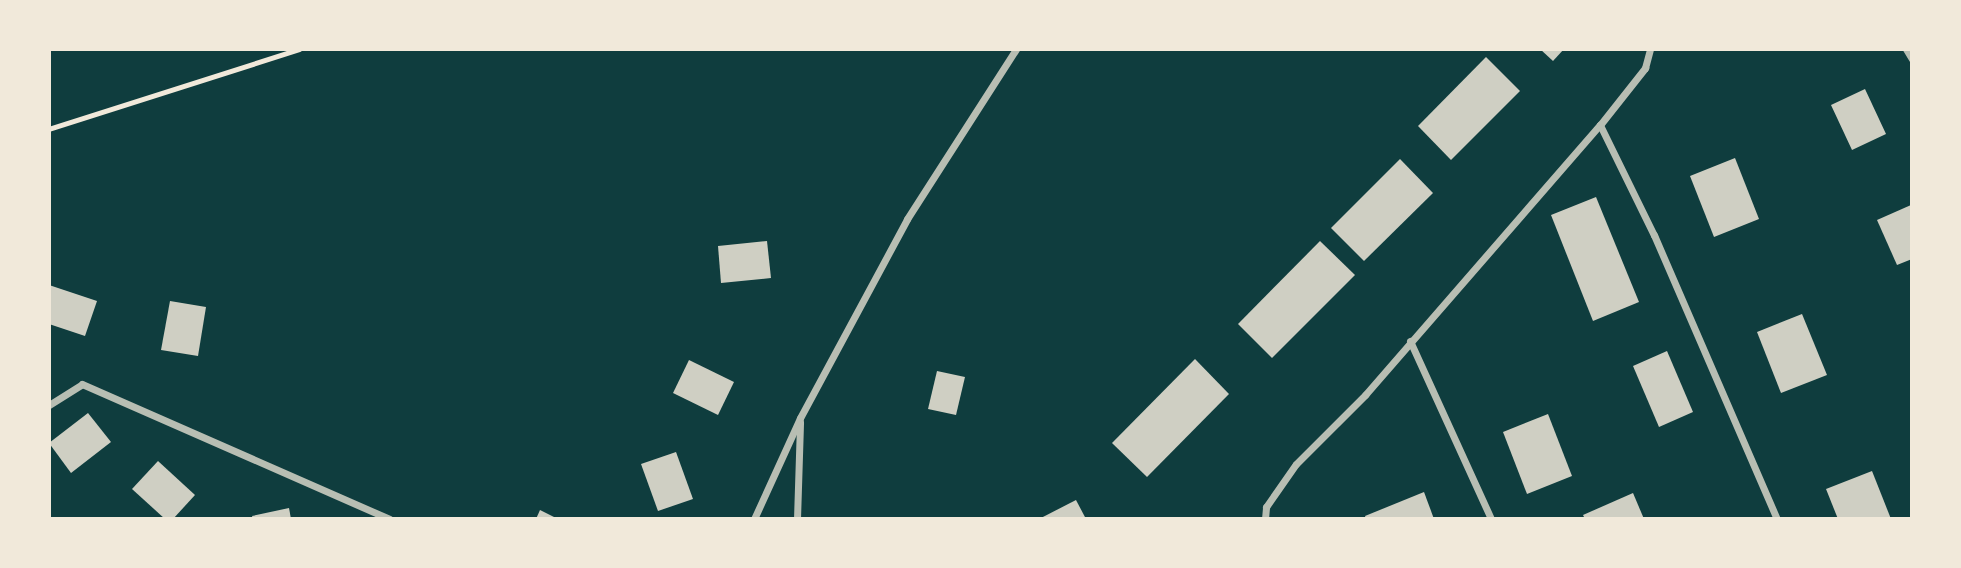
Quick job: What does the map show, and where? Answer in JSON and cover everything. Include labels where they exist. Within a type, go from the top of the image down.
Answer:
[{"type":"street","points":[[754,519],[800,418],[907,219],[1016,49]]},
{"type":"street","points":[[1265,519],[1266,507],[1296,464],[1365,395],[1600,125],[1645,68],[1650,49]]},
{"type":"street","points":[[1906,49],[1912,59]]},
{"type":"street","points":[[1600,125],[1659,247],[1777,519]]},
{"type":"street","points":[[1410,341],[1490,519]]},
{"type":"street","points":[[49,405],[82,384],[390,519]]},
{"type":"street","points":[[797,519],[800,418]]},
{"type":"path","points":[[49,129],[299,49]]},
{"type":"building","points":[[1540,49],[1564,49],[1553,61]]},
{"type":"building","points":[[1486,57],[1520,91],[1451,160],[1418,126]]},
{"type":"building","points":[[1865,89],[1886,134],[1852,150],[1831,105]]},
{"type":"building","points":[[1735,158],[1759,219],[1714,237],[1690,176]]},
{"type":"building","points":[[1400,159],[1433,193],[1364,261],[1331,228]]},
{"type":"building","points":[[1596,197],[1639,302],[1593,321],[1551,215]]},
{"type":"building","points":[[1911,205],[1912,259],[1897,265],[1877,220]]},
{"type":"building","points":[[767,241],[771,278],[721,283],[718,246]]},
{"type":"building","points":[[1320,241],[1355,275],[1272,358],[1238,324]]},
{"type":"building","points":[[49,285],[97,301],[85,336],[49,324]]},
{"type":"building","points":[[170,301],[206,307],[198,356],[161,350]]},
{"type":"building","points":[[1802,314],[1827,375],[1781,393],[1757,332]]},
{"type":"building","points":[[1667,351],[1693,412],[1659,427],[1633,366]]},
{"type":"building","points":[[1195,359],[1229,394],[1147,477],[1112,443]]},
{"type":"building","points":[[689,360],[734,382],[718,415],[673,393]]},
{"type":"building","points":[[937,371],[965,377],[956,415],[928,409]]},
{"type":"building","points":[[88,413],[111,442],[71,473],[49,443]]},
{"type":"building","points":[[1548,414],[1572,476],[1527,494],[1503,432]]},
{"type":"building","points":[[676,452],[693,499],[658,511],[641,464]]},
{"type":"building","points":[[158,461],[195,495],[173,519],[165,519],[132,489]]},
{"type":"building","points":[[1872,471],[1891,519],[1838,519],[1826,489]]},
{"type":"building","points":[[1424,492],[1434,519],[1366,519],[1365,516]]},
{"type":"building","points":[[1633,493],[1644,519],[1585,519],[1583,515]]},
{"type":"building","points":[[1076,500],[1086,519],[1039,519]]},
{"type":"building","points":[[289,508],[291,519],[253,519],[252,516]]},
{"type":"building","points":[[540,510],[558,519],[536,519]]}]
